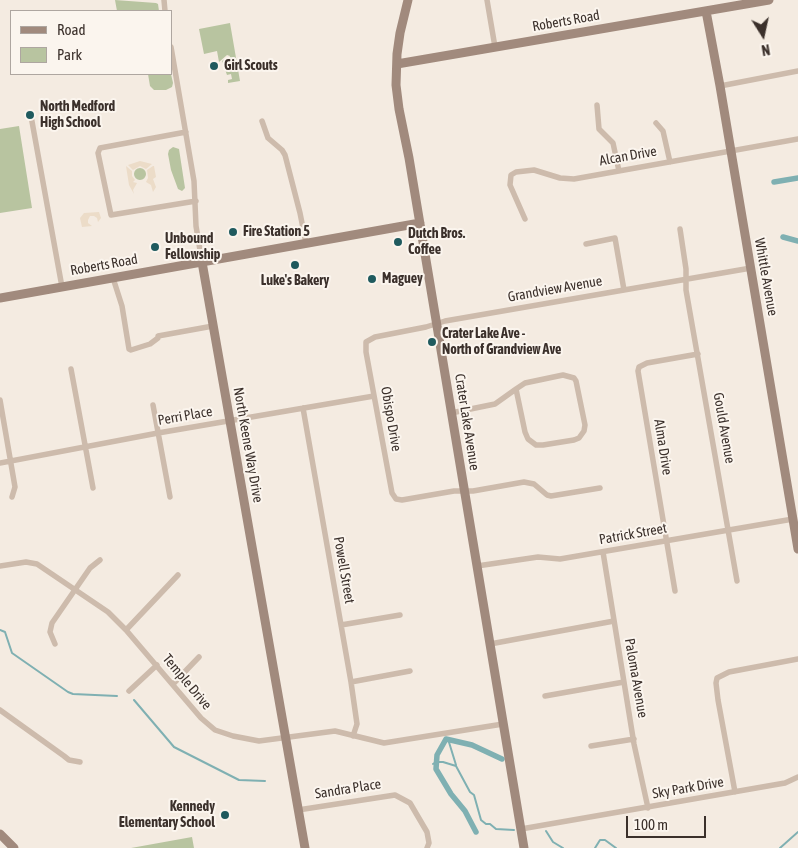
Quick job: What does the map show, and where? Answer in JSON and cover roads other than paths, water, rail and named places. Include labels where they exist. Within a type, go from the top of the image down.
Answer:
[{"type":"street","name":"Crater Lake Avenue","points":[[408,0],[399,38],[397,64],[399,109],[408,150],[524,848]]},
{"type":"street","points":[[487,0],[495,47]]},
{"type":"street","name":"Roberts Road","points":[[397,64],[769,0]]},
{"type":"street","name":"Whittle Avenue","points":[[706,11],[798,549]]},
{"type":"street","name":"North Keene Way Drive","points":[[172,52],[196,200],[196,226],[202,262],[305,848]]},
{"type":"street","points":[[720,86],[798,71]]},
{"type":"street","points":[[597,105],[599,129],[613,143],[619,171]]},
{"type":"street","points":[[31,116],[62,287]]},
{"type":"street","points":[[262,121],[268,138],[285,155],[306,243]]},
{"type":"street","points":[[656,123],[663,131],[670,162]]},
{"type":"street","points":[[186,132],[100,148],[98,153],[112,215],[196,200]]},
{"type":"street","name":"Alcan Drive","points":[[525,220],[510,185],[510,178],[513,173],[521,170],[534,170],[560,178],[574,179],[798,140]]},
{"type":"street","name":"Roberts Road","points":[[0,298],[420,223]]},
{"type":"street","name":"Gould Avenue","points":[[680,228],[686,290],[737,581]]},
{"type":"street","points":[[586,244],[615,238],[624,290]]},
{"type":"street","name":"Grandview Avenue","points":[[366,342],[375,336],[426,327],[445,321],[751,268]]},
{"type":"street","points":[[114,278],[122,306],[130,350],[150,344],[158,336],[213,326]]},
{"type":"street","name":"Obispo Drive","points":[[366,342],[366,352],[392,493],[396,500],[454,491],[464,492]]},
{"type":"street","name":"Alma Drive","points":[[675,592],[638,375],[639,367],[647,363],[698,354]]},
{"type":"street","points":[[71,369],[93,488]]},
{"type":"street","points":[[451,412],[495,404],[516,389],[525,383],[563,375],[574,378],[578,387],[584,425],[582,434],[574,440],[543,445],[531,443],[525,432],[516,389]]},
{"type":"street","name":"Perri Place","points":[[0,463],[158,433],[374,396]]},
{"type":"street","points":[[0,400],[15,487],[12,497]]},
{"type":"street","points":[[153,405],[170,497]]},
{"type":"street","name":"Powell Street","points":[[302,408],[351,682],[357,724],[354,736]]},
{"type":"street","points":[[464,492],[524,482],[534,484],[551,496],[600,488]]},
{"type":"street","name":"Patrick Street","points":[[477,566],[538,557],[560,559],[793,519]]},
{"type":"street","name":"Paloma Avenue","points":[[602,552],[634,739],[648,808]]},
{"type":"street","points":[[55,644],[50,632],[52,623],[90,568],[100,560]]},
{"type":"street","name":"Temple Drive","points":[[0,566],[26,562],[37,564],[108,612],[173,684],[200,718],[215,730],[233,736],[259,742],[335,731],[379,742],[391,742],[503,724]]},
{"type":"street","points":[[126,630],[178,575]]},
{"type":"street","points":[[341,625],[400,615]]},
{"type":"street","points":[[490,644],[614,621]]},
{"type":"street","points":[[173,684],[199,657]]},
{"type":"street","points":[[735,792],[718,700],[717,678],[729,672],[798,659]]},
{"type":"street","points":[[129,691],[156,665]]},
{"type":"street","points":[[351,682],[410,671]]},
{"type":"street","points":[[545,696],[624,682]]},
{"type":"street","points":[[0,710],[69,760],[80,762]]},
{"type":"street","points":[[591,746],[634,739]]},
{"type":"street","name":"Sky Park Drive","points":[[521,829],[785,783],[798,776]]},
{"type":"street","name":"Sandra Place","points":[[298,810],[396,795],[410,803],[427,832],[429,838],[428,847]]},
{"type":"street","points":[[0,834],[14,848]]},
{"type":"waterway","points":[[774,182],[798,178]]},
{"type":"waterway","points":[[783,237],[798,241]]},
{"type":"waterway","points":[[0,630],[5,632],[12,653],[68,692],[73,694],[117,696]]},
{"type":"waterway","points":[[134,700],[174,747],[239,780],[265,781]]},
{"type":"waterway","points":[[476,832],[465,811],[451,794],[436,769],[437,755],[446,739],[472,745],[502,759]]},
{"type":"waterway","points":[[448,739],[456,765]]},
{"type":"waterway","points":[[433,764],[443,762],[456,766],[470,792],[474,795],[481,820],[496,829],[514,830]]},
{"type":"waterway","points":[[546,831],[553,842],[563,848]]},
{"type":"waterway","points":[[780,848],[798,832]]},
{"type":"waterway","points":[[595,848],[600,840],[605,840],[616,848]]},
{"type":"place","name":"Girl Scouts","points":[[214,66]]},
{"type":"place","name":"North Medford High School","points":[[30,115]]},
{"type":"place","name":"Fire Station 5","points":[[233,232]]},
{"type":"place","name":"Dutch Bros. Coffee","points":[[398,242]]},
{"type":"place","name":"Unbound Fellowship","points":[[155,247]]},
{"type":"place","name":"Luke's Bakery","points":[[295,265]]},
{"type":"place","name":"Maguey","points":[[372,279]]},
{"type":"place","name":"Crater Lake Ave - North of Grandview Ave","points":[[432,342]]},
{"type":"place","name":"Kennedy Elementary School","points":[[225,815]]}]
